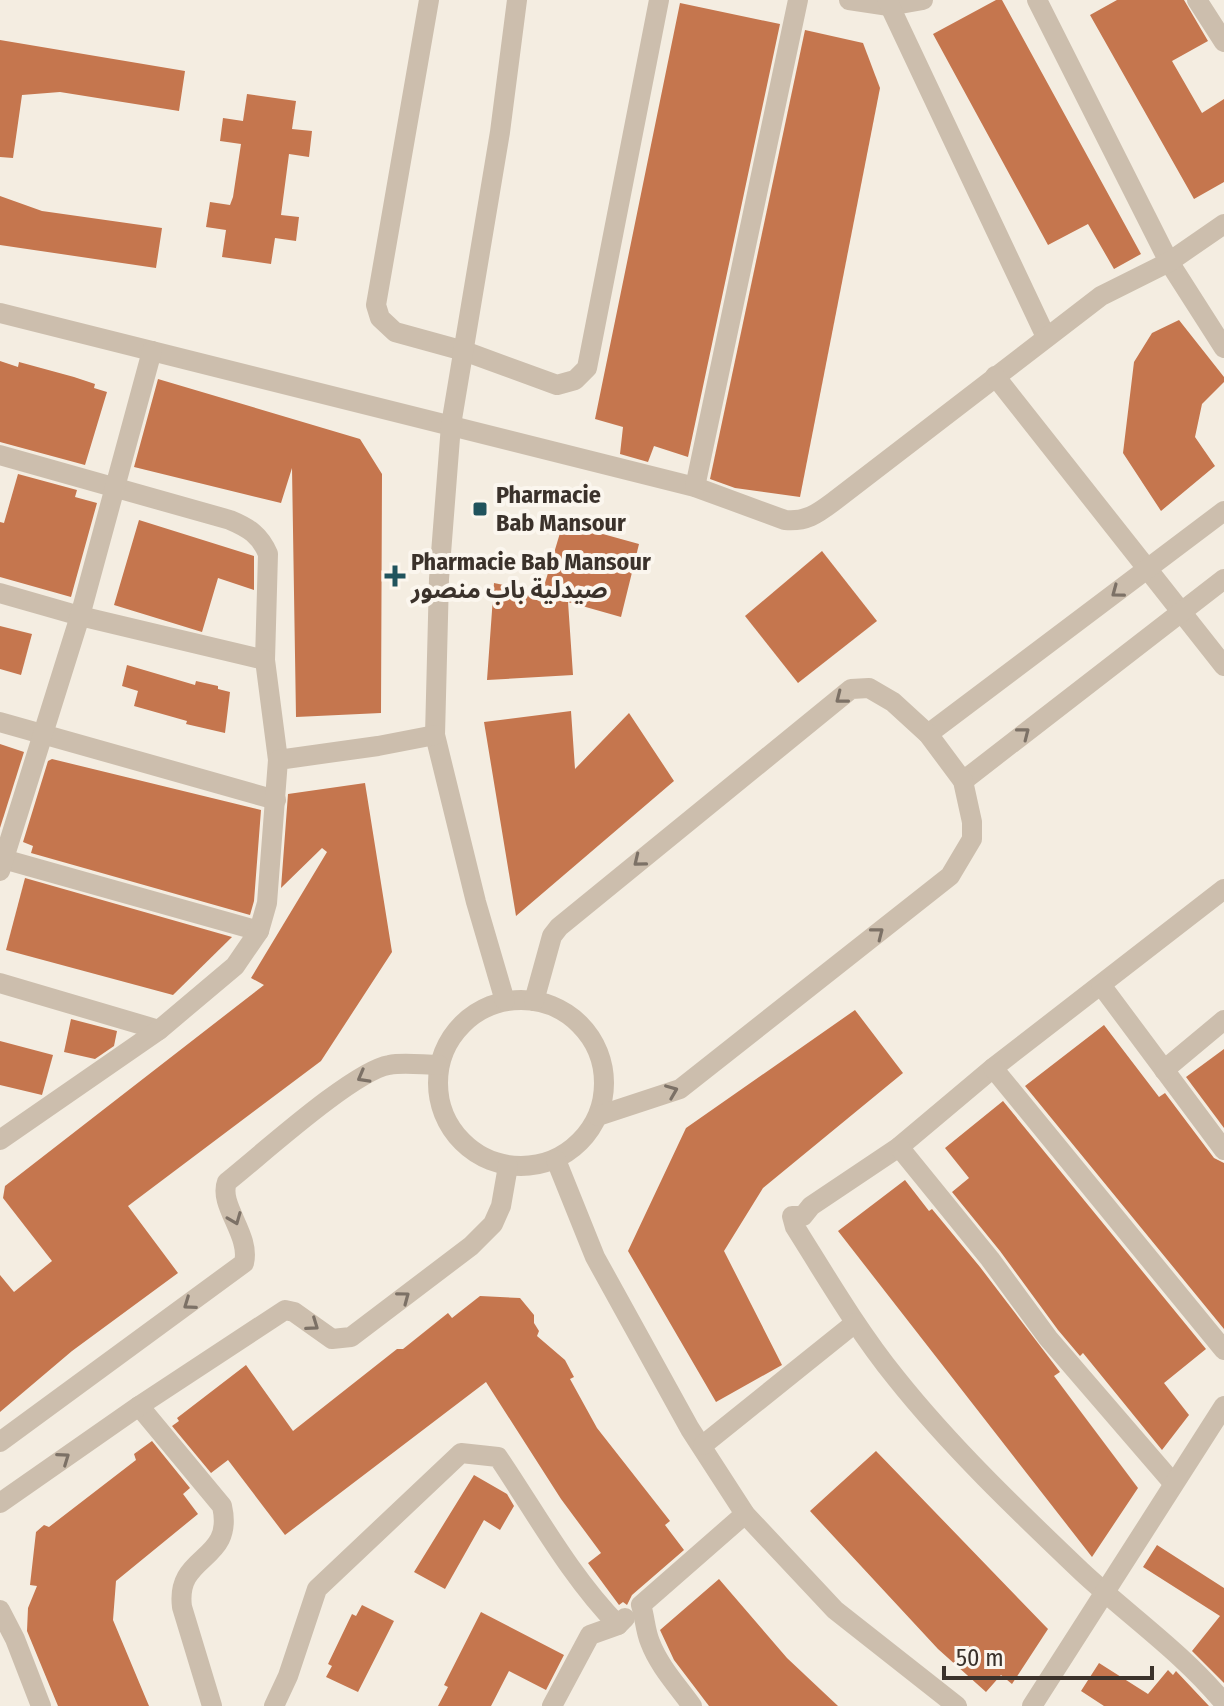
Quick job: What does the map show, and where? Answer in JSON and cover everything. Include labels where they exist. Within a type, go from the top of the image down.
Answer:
[{"type":"street","points":[[429,0],[376,305],[380,318],[395,332],[464,351],[557,385],[575,380],[587,368],[659,0]]},
{"type":"street","points":[[505,1001],[476,902],[435,735],[439,579],[451,425],[500,132],[517,0]]},
{"type":"street","points":[[695,487],[798,0]]},
{"type":"street","points":[[849,0],[888,3],[923,0]]},
{"type":"street","points":[[1037,0],[1169,262],[1224,348]]},
{"type":"street","points":[[1197,0],[1224,42]]},
{"type":"street","points":[[888,3],[1046,337]]},
{"type":"street","points":[[0,313],[695,487],[785,520],[800,522],[825,509],[1101,296],[1169,262],[1224,224]]},
{"type":"street","points":[[152,351],[80,616],[1,862],[259,931]]},
{"type":"street","points":[[995,376],[1224,666]]},
{"type":"street","points":[[0,455],[230,520],[262,540],[268,554],[265,660],[278,760],[267,903],[259,931],[235,966],[159,1030],[0,1140]]},
{"type":"street","points":[[928,734],[1224,511]]},
{"type":"street","points":[[963,781],[1224,579]]},
{"type":"street","points":[[0,593],[80,616],[265,660]]},
{"type":"street","points":[[534,1001],[552,936],[559,927],[851,689],[869,688],[893,702],[928,734],[963,781],[972,822],[972,839],[950,876],[680,1089],[598,1116]]},
{"type":"street","points":[[0,722],[276,800]]},
{"type":"street","points":[[278,760],[435,735]]},
{"type":"street","points":[[1224,889],[993,1068],[899,1147],[811,1206],[803,1216],[792,1216],[795,1227],[855,1323],[937,1427],[1104,1592],[1196,1673],[1224,1703]]},
{"type":"street","points":[[0,983],[159,1030]]},
{"type":"street","points":[[1101,985],[1224,1150]]},
{"type":"street","points":[[505,1001],[534,1001],[558,1009],[579,1023],[594,1043],[603,1067],[604,1092],[598,1116],[588,1134],[573,1149],[556,1160],[532,1166],[508,1166],[482,1157],[460,1141],[452,1130],[444,1118],[437,1092],[439,1065],[448,1042],[462,1023],[483,1007],[505,1001]]},
{"type":"street","points":[[1164,1070],[1224,1020]]},
{"type":"street","points":[[0,1442],[244,1263],[246,1246],[227,1198],[224,1187],[227,1182],[348,1085],[373,1071],[388,1065],[439,1065]]},
{"type":"street","points":[[993,1068],[1224,1350]]},
{"type":"street","points":[[899,1147],[990,1259],[1048,1338],[1173,1483]]},
{"type":"street","points":[[556,1160],[595,1257],[690,1429],[745,1514],[835,1610],[957,1706]]},
{"type":"street","points":[[0,1503],[285,1310],[294,1312],[332,1339],[351,1337],[471,1246],[493,1224],[501,1206],[508,1166]]},
{"type":"street","points":[[703,1445],[855,1323]]},
{"type":"street","points":[[139,1406],[222,1506],[224,1528],[221,1539],[216,1548],[187,1573],[180,1590],[182,1607],[212,1706]]},
{"type":"street","points":[[1032,1706],[1224,1406]]},
{"type":"street","points":[[274,1706],[288,1676],[317,1589],[461,1453],[498,1457],[568,1563],[618,1625]]},
{"type":"street","points":[[552,1706],[590,1635],[618,1625],[745,1514]]},
{"type":"street","points":[[641,1605],[657,1660],[692,1706]]},
{"type":"street","points":[[0,1610],[15,1639],[41,1706]]},
{"type":"building","points":[[996,0],[1002,0],[1141,254],[1114,269],[1088,224],[1048,245],[933,34]]},
{"type":"building","points":[[1117,0],[1184,0],[1208,41],[1172,61],[1202,113],[1224,99],[1224,182],[1194,199],[1090,15]]},
{"type":"building","points":[[680,3],[780,24],[688,457],[654,446],[648,462],[620,454],[623,427],[595,419]]},
{"type":"building","points":[[805,30],[863,43],[880,88],[800,497],[735,488],[710,479]]},
{"type":"building","points":[[0,40],[185,71],[179,111],[60,92],[22,95],[13,158],[0,157]]},
{"type":"building","points":[[247,94],[296,101],[292,129],[312,131],[309,157],[289,154],[281,215],[299,217],[296,241],[275,238],[271,264],[222,257],[226,230],[206,227],[210,202],[230,205],[233,197],[241,144],[220,141],[223,118],[243,121]]},
{"type":"building","points":[[0,196],[42,211],[162,228],[156,268],[0,245]]},
{"type":"building","points":[[1179,320],[1224,377],[1224,382],[1202,404],[1195,437],[1215,466],[1161,511],[1123,453],[1134,362],[1152,333]]},
{"type":"building","points":[[0,361],[18,367],[19,362],[74,377],[107,392],[85,465],[0,442]]},
{"type":"building","points":[[158,379],[360,439],[382,474],[381,713],[296,717],[292,468],[281,503],[134,467]]},
{"type":"building","points":[[18,474],[77,490],[75,497],[97,503],[71,597],[0,577],[0,522],[4,523]]},
{"type":"building","points":[[139,520],[254,556],[254,590],[218,578],[202,632],[114,605]]},
{"type":"building","points":[[563,523],[639,544],[621,617],[568,602],[573,675],[487,680],[494,583],[542,593]]},
{"type":"building","points":[[822,551],[877,621],[798,683],[745,616]]},
{"type":"building","points":[[0,626],[32,634],[21,675],[0,669]]},
{"type":"building","points":[[127,665],[195,685],[196,681],[218,686],[218,689],[230,692],[225,733],[186,724],[187,721],[134,706],[138,691],[122,686]]},
{"type":"building","points":[[571,711],[575,769],[629,713],[674,781],[516,916],[484,722]]},
{"type":"building","points":[[0,744],[24,752],[0,828]]},
{"type":"building","points":[[52,759],[261,810],[254,901],[250,915],[31,853],[33,846],[23,842],[48,761]]},
{"type":"building","points":[[365,783],[392,952],[321,1061],[128,1206],[178,1273],[72,1351],[0,1412],[0,1275],[14,1292],[52,1261],[3,1198],[5,1186],[264,985],[251,978],[327,852],[322,848],[281,888],[288,794]]},
{"type":"building","points":[[25,878],[232,937],[173,995],[6,950]]},
{"type":"building","points":[[855,1010],[903,1073],[763,1188],[724,1251],[782,1365],[716,1402],[628,1251],[686,1128]]},
{"type":"building","points":[[71,1019],[117,1031],[114,1046],[95,1059],[64,1052]]},
{"type":"building","points":[[1104,1025],[1159,1097],[1165,1093],[1214,1158],[1224,1163],[1224,1329],[1025,1086]]},
{"type":"building","points":[[0,1041],[53,1055],[42,1095],[0,1085]]},
{"type":"building","points":[[1224,1049],[1224,1128],[1186,1077]]},
{"type":"building","points":[[1003,1101],[1206,1349],[1164,1383],[1189,1415],[1162,1450],[1083,1353],[1080,1356],[1058,1330],[952,1192],[969,1178],[945,1148]]},
{"type":"building","points":[[905,1180],[980,1267],[1060,1372],[1054,1376],[1138,1488],[1092,1557],[838,1231]]},
{"type":"building","points":[[480,1296],[520,1298],[534,1315],[539,1331],[537,1336],[565,1360],[574,1377],[570,1379],[597,1428],[670,1521],[665,1525],[684,1550],[632,1595],[627,1605],[623,1602],[619,1605],[588,1563],[601,1553],[561,1499],[486,1382],[285,1535],[228,1460],[211,1473],[172,1426],[179,1421],[177,1418],[246,1365],[293,1431],[397,1349],[403,1349],[448,1313],[452,1318]]},
{"type":"building","points":[[152,1441],[190,1488],[183,1494],[198,1514],[116,1581],[113,1620],[149,1706],[58,1706],[27,1631],[28,1608],[37,1586],[30,1585],[36,1532],[44,1525],[49,1527],[136,1460],[134,1454]]},
{"type":"building","points":[[876,1451],[1048,1629],[1012,1684],[1001,1675],[986,1692],[938,1649],[810,1511]]},
{"type":"building","points":[[474,1475],[507,1494],[514,1506],[500,1530],[484,1520],[445,1589],[414,1572]]},
{"type":"building","points":[[1157,1545],[1224,1588],[1224,1683],[1192,1651],[1220,1616],[1143,1567]]},
{"type":"building","points":[[719,1579],[787,1658],[838,1706],[709,1706],[674,1660],[660,1630]]},
{"type":"building","points":[[362,1605],[394,1621],[358,1692],[326,1677],[332,1666],[328,1664],[352,1614],[356,1616]]},
{"type":"building","points":[[481,1612],[564,1655],[546,1690],[509,1671],[491,1706],[438,1706],[448,1687],[444,1685]]},
{"type":"building","points":[[1099,1663],[1148,1694],[1168,1670],[1173,1675],[1176,1671],[1209,1706],[1104,1706],[1081,1691]]},
{"type":"place","name":"Pharmacie Bab Mansour","points":[[480,509]]},
{"type":"place","name":"Pharmacie Bab Mansour صيدلية باب منصور","points":[[395,576]]}]
